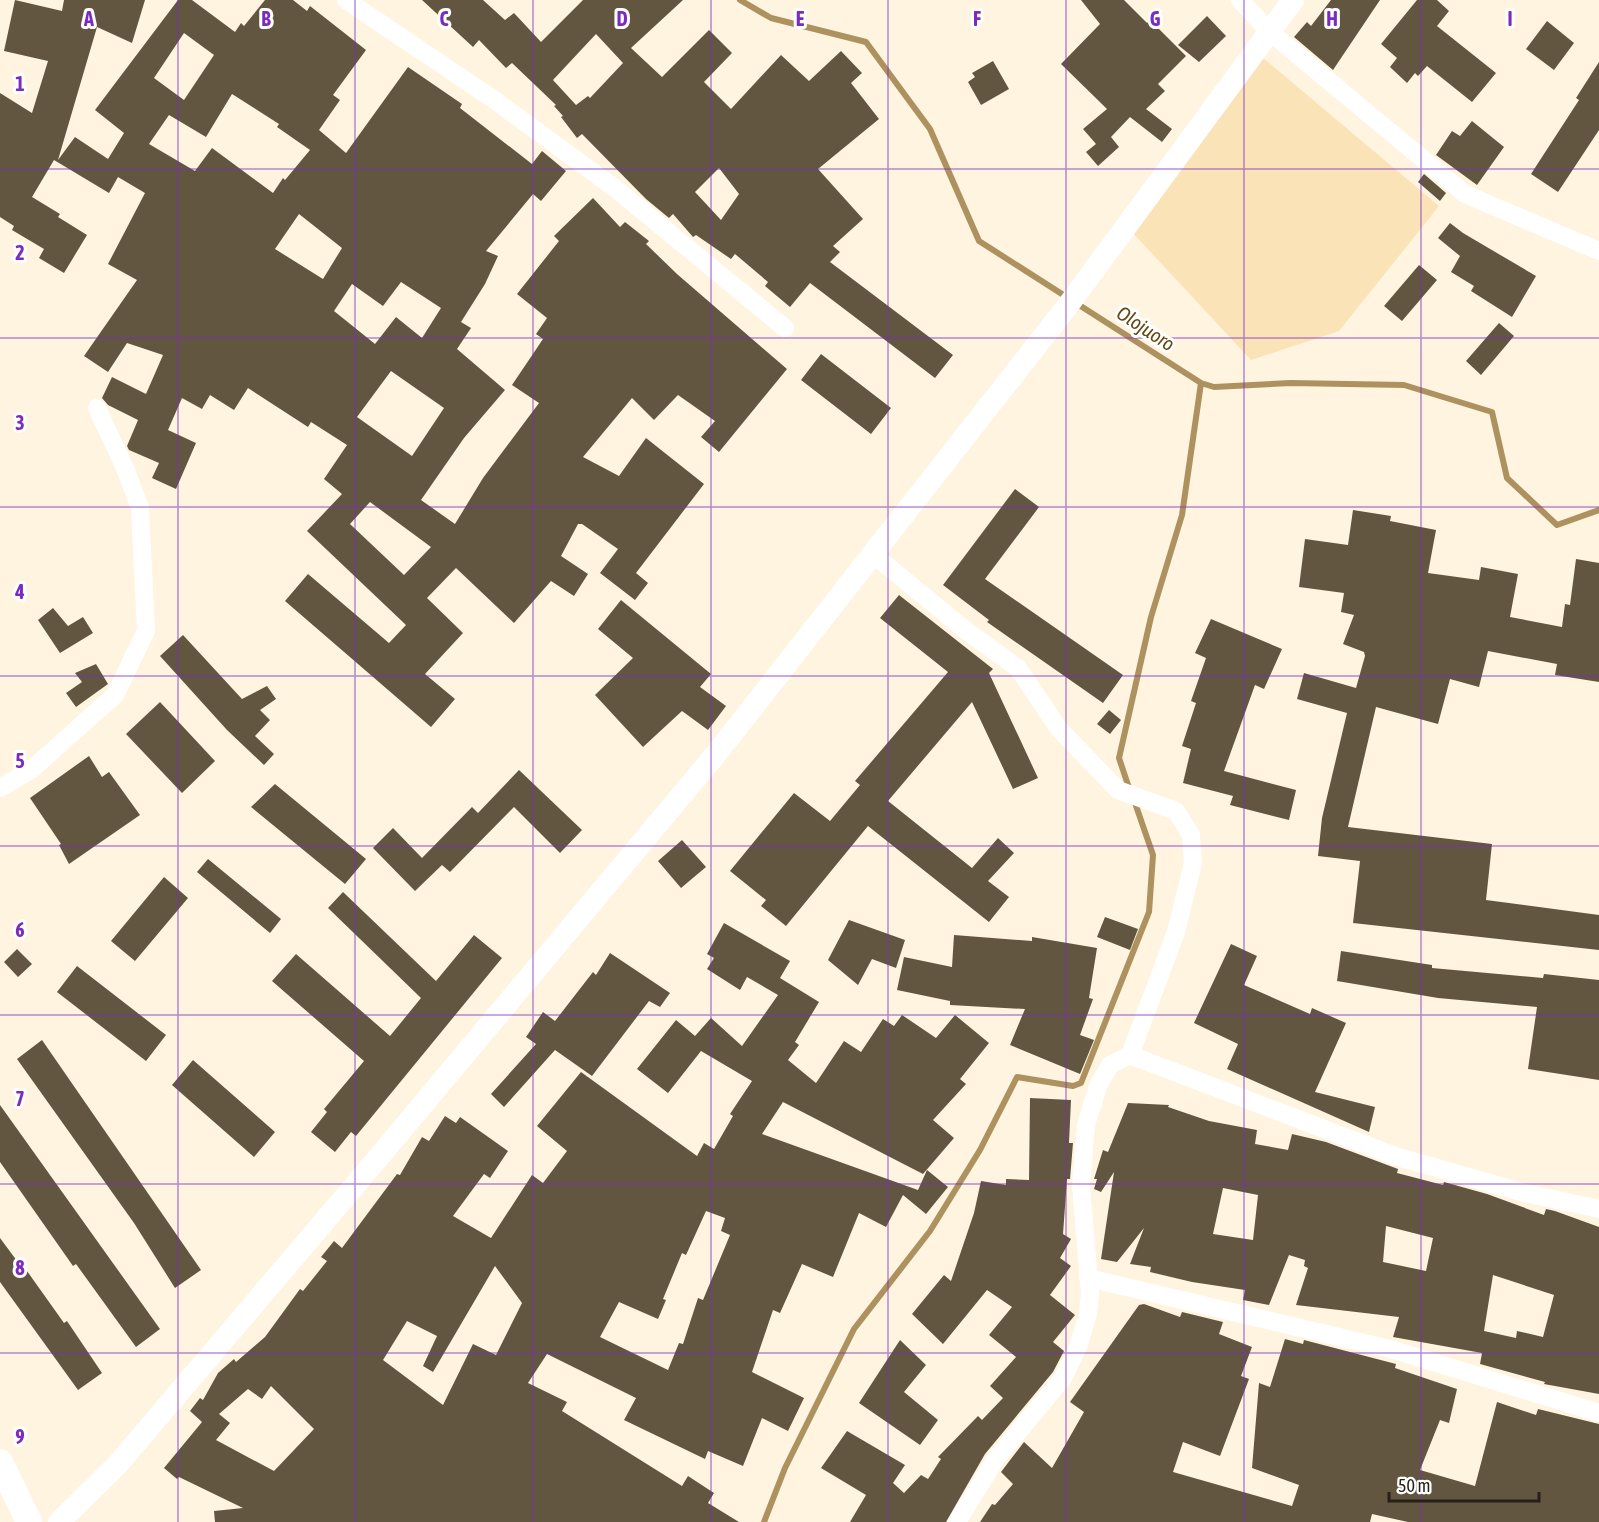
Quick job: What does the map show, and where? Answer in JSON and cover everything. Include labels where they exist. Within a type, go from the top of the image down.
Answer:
[{"type":"main road","points":[[0,1462],[29,1522]]},
{"type":"street","points":[[346,0],[496,101],[616,189],[785,328]]},
{"type":"street","points":[[1240,0],[1270,32],[1465,194],[1599,251]]},
{"type":"street","points":[[59,1522],[118,1464],[374,1164],[716,754],[1069,304],[1293,0]]},
{"type":"street","points":[[0,788],[31,770],[115,694],[146,631],[140,508],[125,468],[97,408]]},
{"type":"street","points":[[874,555],[969,633],[1018,668],[1059,729],[1118,790],[1141,801],[1176,811],[1191,835],[1193,863],[1176,932],[1130,1055],[1110,1065],[1098,1086],[1086,1125],[1081,1185],[1090,1293],[1088,1314],[1063,1378],[995,1460],[957,1522]]},
{"type":"street","points":[[1130,1055],[1395,1156],[1525,1193],[1599,1209]]},
{"type":"street","points":[[1088,1278],[1394,1350],[1599,1413]]},
{"type":"shaded area","points":[[1262,57],[1439,206],[1339,331],[1251,360],[1132,232]]},
{"type":"building","points":[[15,0],[62,11],[64,0],[145,0],[132,43],[97,27],[58,160],[75,137],[108,159],[124,133],[95,110],[178,0],[192,0],[235,32],[241,23],[244,26],[265,0],[293,0],[307,11],[310,6],[366,50],[333,95],[340,100],[319,130],[346,153],[408,67],[462,104],[460,108],[532,164],[542,151],[566,171],[541,201],[533,194],[486,251],[498,256],[485,284],[461,322],[471,328],[457,349],[505,390],[464,438],[421,500],[455,524],[483,478],[539,403],[512,385],[543,339],[536,334],[547,318],[517,294],[559,241],[554,236],[593,198],[620,227],[625,222],[649,241],[646,244],[677,274],[787,369],[719,452],[701,437],[715,421],[678,395],[654,420],[632,398],[583,457],[619,476],[646,438],[704,484],[636,573],[648,583],[635,600],[600,573],[618,549],[582,524],[578,524],[561,556],[588,574],[574,596],[551,581],[514,623],[456,568],[427,598],[463,633],[425,674],[455,699],[431,727],[285,601],[308,574],[389,643],[406,625],[307,531],[342,494],[324,479],[347,445],[311,422],[308,427],[248,388],[234,410],[210,395],[202,409],[182,398],[168,430],[196,443],[176,489],[152,478],[159,463],[129,450],[127,446],[138,420],[108,405],[102,398],[112,377],[146,394],[163,355],[127,343],[108,372],[84,356],[137,280],[108,264],[145,193],[118,177],[109,193],[54,160],[32,197],[60,214],[58,217],[87,235],[64,273],[39,258],[44,249],[12,230],[14,226],[0,217],[0,93],[32,113],[48,61],[4,51]],"holes":[[[184,33],[214,55],[184,100],[154,78]],[[232,94],[279,124],[277,127],[310,150],[285,180],[283,178],[273,193],[212,148],[195,171],[149,144],[169,115],[206,137]],[[299,214],[342,248],[323,279],[275,249]],[[401,282],[441,308],[422,338],[396,317],[375,344],[334,311],[352,284],[383,306]],[[391,371],[444,408],[412,456],[357,417]],[[370,502],[431,547],[404,575],[350,524]]]},
{"type":"building","points":[[422,0],[483,0],[505,20],[514,13],[541,42],[583,0],[683,0],[631,48],[662,77],[709,30],[732,53],[704,82],[731,109],[781,55],[809,81],[841,51],[862,73],[851,83],[879,119],[818,169],[863,219],[833,246],[840,252],[830,262],[953,355],[935,378],[810,283],[790,307],[765,286],[768,282],[735,254],[731,259],[696,235],[693,237],[673,214],[669,218],[646,199],[582,134],[577,138],[554,106],[556,105],[512,63],[506,68],[479,40],[473,47]],"holes":[[[596,34],[623,63],[590,98],[588,96],[576,105],[553,80]],[[719,168],[739,194],[721,220],[695,192]]]},
{"type":"building","points":[[1081,0],[1124,0],[1147,23],[1150,20],[1186,56],[1158,84],[1165,91],[1146,109],[1172,129],[1162,142],[1130,117],[1111,137],[1119,147],[1098,166],[1086,152],[1096,144],[1083,129],[1107,109],[1061,64],[1100,24]]},
{"type":"building","points":[[1331,0],[1380,0],[1333,70],[1294,37],[1307,22],[1311,26]]},
{"type":"building","points":[[1417,0],[1437,0],[1449,11],[1437,26],[1496,73],[1472,102],[1427,66],[1418,76],[1415,73],[1407,83],[1390,67],[1397,58],[1381,44]]},
{"type":"building","points":[[1207,16],[1226,36],[1199,62],[1178,45]]},
{"type":"building","points":[[1547,21],[1574,43],[1554,70],[1526,49]]},
{"type":"building","points":[[993,61],[1009,89],[981,105],[968,82],[975,77],[972,73]]},
{"type":"building","points":[[1599,62],[1599,130],[1558,192],[1531,174],[1579,100],[1576,98]]},
{"type":"building","points":[[1472,121],[1504,147],[1477,185],[1436,155],[1452,131],[1460,136]]},
{"type":"building","points":[[1424,174],[1446,193],[1440,201],[1418,182]]},
{"type":"building","points":[[1450,223],[1536,276],[1512,317],[1471,291],[1474,286],[1451,272],[1460,256],[1438,238]]},
{"type":"building","points":[[1419,265],[1437,280],[1402,321],[1384,306]]},
{"type":"building","points":[[1499,323],[1514,336],[1481,375],[1466,361]]},
{"type":"building","points":[[821,354],[891,408],[871,434],[801,380]]},
{"type":"building","points":[[1015,489],[1039,507],[985,579],[1123,675],[1103,703],[987,622],[989,620],[943,585]]},
{"type":"building","points":[[1353,510],[1391,516],[1390,521],[1436,530],[1428,573],[1479,580],[1481,567],[1518,574],[1510,617],[1562,627],[1565,604],[1570,605],[1576,559],[1599,563],[1599,682],[1555,675],[1557,664],[1488,651],[1479,687],[1450,679],[1438,724],[1376,707],[1348,827],[1492,844],[1486,900],[1599,915],[1599,950],[1353,923],[1360,861],[1318,856],[1322,818],[1347,713],[1297,699],[1304,673],[1356,688],[1365,656],[1364,652],[1343,644],[1354,615],[1341,612],[1344,593],[1299,587],[1305,539],[1348,545]]},
{"type":"building","points":[[899,595],[993,669],[989,673],[1038,778],[1013,789],[972,702],[888,801],[972,868],[998,838],[1014,853],[988,881],[1009,897],[989,922],[868,826],[786,926],[761,906],[766,900],[730,871],[794,793],[830,821],[860,785],[855,781],[948,672],[880,618]]},
{"type":"building","points":[[621,600],[711,674],[700,687],[726,706],[708,730],[682,711],[643,747],[595,695],[633,658],[598,629]]},
{"type":"building","points":[[53,608],[68,626],[83,617],[93,633],[60,653],[38,620]]},
{"type":"building","points":[[1211,619],[1282,649],[1264,689],[1255,685],[1224,771],[1296,790],[1289,820],[1230,805],[1233,796],[1183,783],[1191,749],[1182,746],[1196,703],[1191,701],[1206,658],[1195,653]]},
{"type":"building","points":[[183,635],[242,699],[267,686],[276,699],[260,710],[270,720],[255,736],[274,754],[264,765],[227,730],[160,656]]},
{"type":"building","points":[[96,664],[108,684],[76,707],[66,693],[82,682],[75,673]]},
{"type":"building","points":[[160,702],[215,761],[182,793],[126,734]]},
{"type":"building","points":[[1109,710],[1121,720],[1110,734],[1097,724]]},
{"type":"building","points":[[89,756],[102,777],[109,772],[140,815],[69,864],[59,845],[61,844],[30,798]]},
{"type":"building","points":[[519,770],[582,830],[560,853],[514,807],[450,872],[442,865],[415,891],[373,848],[393,828],[422,858],[472,807],[478,813]]},
{"type":"building","points":[[275,784],[366,859],[345,884],[251,807]]},
{"type":"building","points":[[682,840],[706,867],[681,888],[658,861]]},
{"type":"building","points":[[208,859],[281,919],[270,933],[197,872]]},
{"type":"building","points":[[164,877],[188,898],[135,961],[111,941]]},
{"type":"building","points":[[343,892],[436,981],[474,935],[502,958],[356,1136],[351,1132],[335,1152],[311,1132],[327,1112],[324,1109],[364,1061],[272,981],[296,954],[390,1036],[421,998],[328,908]]},
{"type":"building","points":[[1105,917],[1138,929],[1130,950],[1097,937]]},
{"type":"building","points":[[849,920],[905,940],[896,968],[872,959],[858,985],[828,960]]},
{"type":"building","points":[[724,923],[790,961],[780,978],[819,1002],[795,1042],[799,1045],[788,1060],[816,1083],[844,1041],[861,1052],[883,1019],[894,1026],[902,1015],[936,1038],[955,1015],[989,1043],[960,1079],[966,1084],[933,1120],[954,1138],[923,1174],[783,1102],[762,1134],[918,1190],[927,1170],[948,1187],[926,1214],[903,1195],[886,1227],[859,1213],[833,1277],[802,1264],[780,1313],[773,1310],[752,1372],[804,1398],[788,1431],[762,1418],[743,1466],[708,1451],[705,1459],[624,1420],[636,1398],[547,1354],[528,1383],[567,1402],[562,1411],[682,1486],[688,1476],[714,1493],[708,1503],[739,1522],[215,1522],[214,1511],[243,1508],[179,1477],[177,1479],[164,1468],[202,1422],[190,1411],[200,1398],[203,1400],[218,1373],[234,1359],[236,1362],[265,1337],[300,1289],[303,1291],[327,1261],[321,1257],[334,1241],[342,1248],[397,1174],[400,1175],[422,1137],[429,1141],[445,1116],[456,1123],[460,1117],[508,1151],[490,1178],[484,1174],[453,1216],[491,1238],[532,1175],[543,1183],[567,1151],[537,1126],[581,1072],[697,1156],[704,1143],[714,1149],[733,1116],[730,1114],[752,1081],[701,1051],[668,1093],[637,1069],[676,1020],[695,1036],[711,1018],[742,1046],[778,995],[747,977],[740,990],[707,969],[714,958],[707,954]],"holes":[[[706,1211],[725,1218],[721,1231],[730,1235],[703,1300],[698,1298],[683,1344],[679,1343],[668,1370],[600,1337],[619,1302],[658,1319],[666,1300],[663,1299],[682,1253],[686,1255]],[[495,1266],[522,1303],[496,1355],[473,1344],[443,1405],[383,1360],[407,1321],[437,1336],[423,1366],[433,1372]],[[271,1386],[314,1429],[274,1471],[216,1440],[230,1423],[219,1414],[248,1389],[262,1399]]]},
{"type":"building","points":[[954,935],[1032,941],[1032,937],[1097,948],[1089,998],[1093,999],[1080,1035],[1094,1040],[1080,1074],[1010,1045],[1025,1009],[950,1005],[950,1001],[897,990],[904,957],[952,967]]},
{"type":"building","points":[[1231,944],[1257,956],[1244,985],[1310,1014],[1312,1008],[1346,1023],[1315,1092],[1375,1107],[1369,1132],[1227,1069],[1238,1044],[1194,1023]]},
{"type":"building","points":[[17,949],[32,964],[18,977],[4,962]]},
{"type":"building","points":[[1341,951],[1432,965],[1432,968],[1543,978],[1544,974],[1599,980],[1599,1080],[1528,1069],[1537,1007],[1438,998],[1337,981]]},
{"type":"building","points":[[610,953],[670,993],[660,1007],[649,1001],[592,1076],[555,1050],[504,1107],[491,1094],[536,1044],[526,1037],[543,1012],[555,1021],[593,972],[596,975]]},
{"type":"building","points":[[77,966],[166,1035],[146,1061],[57,992]]},
{"type":"building","points":[[42,1040],[201,1270],[175,1288],[134,1223],[17,1059]]},
{"type":"building","points":[[193,1060],[275,1132],[254,1157],[172,1085]]},
{"type":"building","points":[[1030,1098],[1071,1100],[1069,1143],[1073,1143],[1070,1179],[1067,1179],[1063,1234],[1071,1239],[1060,1258],[1071,1266],[1050,1295],[1075,1315],[1053,1342],[1064,1351],[1053,1372],[985,1454],[946,1522],[850,1522],[866,1495],[821,1468],[847,1431],[905,1465],[893,1483],[904,1493],[921,1475],[928,1479],[941,1459],[938,1457],[978,1416],[982,1420],[1003,1398],[990,1386],[1016,1357],[989,1335],[1012,1307],[987,1290],[943,1344],[912,1314],[944,1275],[951,1281],[974,1213],[981,1181],[1006,1185],[1006,1179],[1029,1180]]},
{"type":"building","points":[[1128,1103],[1169,1105],[1168,1107],[1209,1121],[1257,1130],[1255,1144],[1288,1150],[1292,1134],[1326,1142],[1398,1169],[1397,1173],[1443,1185],[1444,1182],[1487,1194],[1544,1215],[1546,1209],[1555,1211],[1599,1227],[1599,1394],[1544,1384],[1545,1382],[1480,1364],[1482,1353],[1393,1337],[1399,1317],[1296,1305],[1308,1268],[1304,1266],[1305,1260],[1289,1255],[1269,1305],[1243,1300],[1245,1290],[1192,1282],[1150,1272],[1151,1267],[1130,1264],[1144,1228],[1117,1262],[1101,1259],[1114,1172],[1101,1192],[1094,1189],[1097,1179],[1094,1179],[1103,1150],[1108,1152]],"holes":[[[1223,1188],[1258,1195],[1253,1240],[1213,1234]],[[1386,1226],[1433,1238],[1426,1271],[1383,1262]],[[1493,1275],[1554,1295],[1543,1337],[1517,1331],[1516,1338],[1484,1331]]]},
{"type":"building","points":[[0,1105],[160,1329],[136,1347],[76,1264],[73,1266],[0,1162]]},
{"type":"building","points":[[0,1238],[20,1265],[22,1264],[64,1323],[67,1321],[102,1373],[78,1390],[0,1282]]},
{"type":"building","points":[[1144,1304],[1180,1317],[1182,1312],[1223,1322],[1219,1334],[1252,1347],[1241,1376],[1249,1379],[1220,1456],[1183,1442],[1173,1472],[1292,1506],[1299,1485],[1252,1468],[1259,1383],[1270,1387],[1285,1339],[1303,1344],[1304,1340],[1396,1364],[1395,1368],[1457,1389],[1449,1423],[1440,1420],[1420,1470],[1475,1486],[1497,1402],[1536,1415],[1538,1409],[1599,1424],[1599,1522],[1408,1522],[1372,1514],[1370,1522],[980,1522],[992,1504],[995,1505],[1013,1484],[1001,1472],[1024,1442],[1052,1468],[1084,1412],[1070,1402],[1139,1305]]},
{"type":"building","points":[[900,1340],[926,1365],[904,1392],[938,1420],[920,1445],[859,1403]]},
{"type":"waterway","name":"Olojuoro","points":[[740,0],[771,18],[866,42],[930,129],[979,241],[1201,383],[1214,387],[1291,383],[1404,385],[1492,412],[1507,478],[1557,525],[1599,510]]},
{"type":"waterway","points":[[1130,791],[1119,758],[1151,617],[1182,515],[1201,383]]},
{"type":"waterway","points":[[764,1522],[785,1468],[854,1329],[930,1231],[980,1150],[1017,1077],[1073,1086],[1081,1083],[1149,912],[1153,855],[1134,800]]}]
